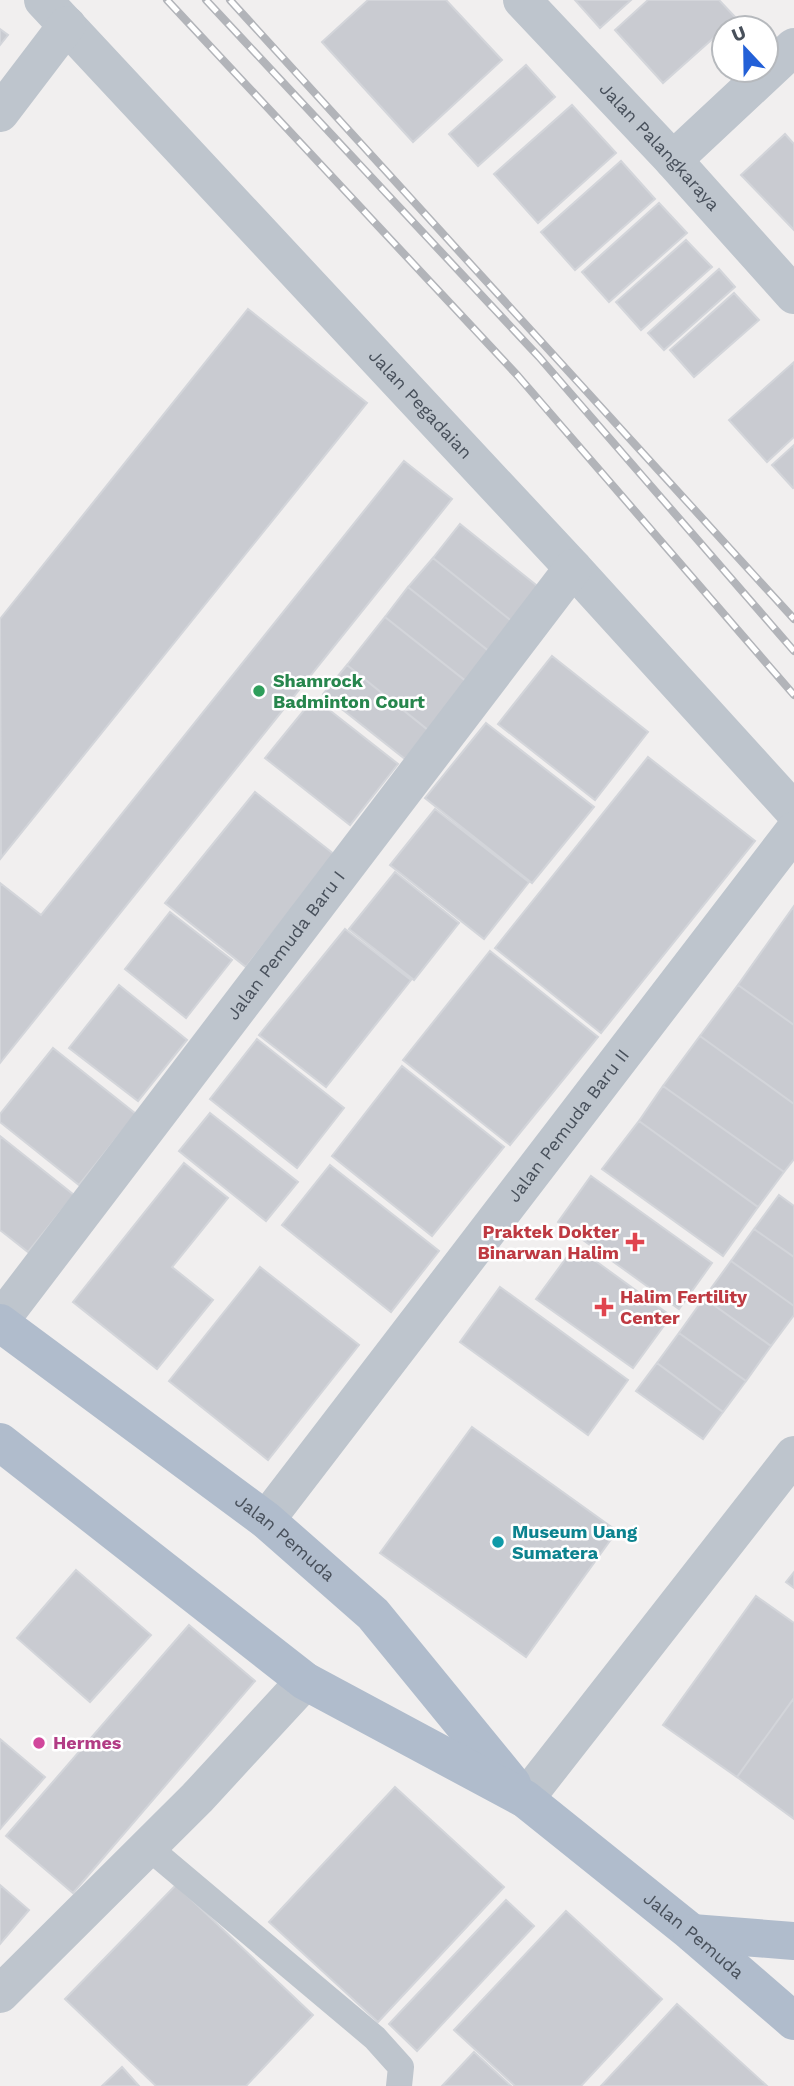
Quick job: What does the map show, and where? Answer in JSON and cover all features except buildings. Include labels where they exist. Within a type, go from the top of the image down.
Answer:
[{"type":"main road","name":"Jalan Pemuda","points":[[0,1322],[266,1520],[373,1615],[524,1799]]},
{"type":"main road","name":"Jalan Pemuda","points":[[0,1443],[304,1681],[524,1799],[692,1933],[794,2021]]},
{"type":"main road","points":[[692,1933],[794,1941]]},
{"type":"street","name":"Jalan Palangkaraya","points":[[522,0],[673,160],[794,295]]},
{"type":"street","points":[[0,113],[55,13]]},
{"type":"street","name":"Jalan Pegadaian","points":[[55,13],[573,568],[794,811]]},
{"type":"street","points":[[673,160],[794,47]]},
{"type":"street","name":"Jalan Pemuda Baru I","points":[[0,1322],[573,568]]},
{"type":"street","name":"Jalan Pemuda Baru II","points":[[266,1520],[794,831]]},
{"type":"street","points":[[524,1799],[794,1455]]},
{"type":"street","points":[[0,1994],[197,1798],[304,1681]]},
{"type":"lane","points":[[148,1847],[375,2038],[401,2067],[399,2086]]},
{"type":"railway","points":[[167,0],[518,376],[794,695]]},
{"type":"railway","points":[[206,0],[539,357],[794,651]]},
{"type":"railway","points":[[230,0],[794,619]]},
{"type":"place","name":"Shamrock Badminton Court","points":[[259,691]]},
{"type":"place","name":"Praktek Dokter Binarwan Halim","points":[[635,1242]]},
{"type":"place","name":"Halim Fertility Center","points":[[604,1307]]},
{"type":"place","name":"Museum Uang Sumatera","points":[[498,1542]]},
{"type":"place","name":"Hermes","points":[[39,1743]]}]
